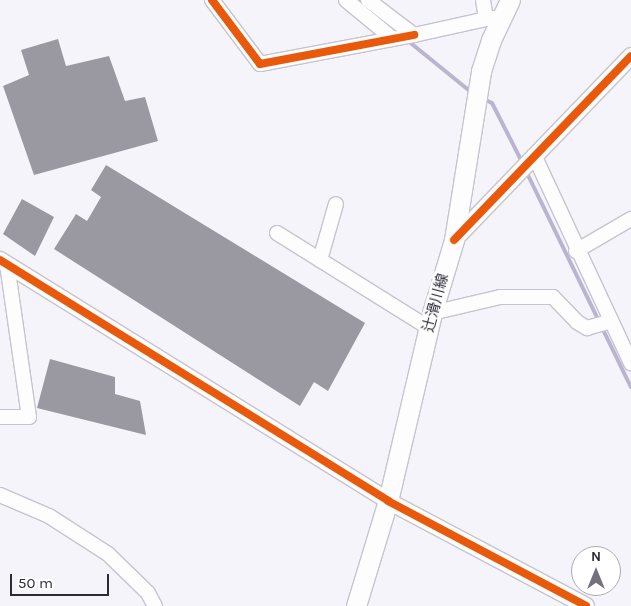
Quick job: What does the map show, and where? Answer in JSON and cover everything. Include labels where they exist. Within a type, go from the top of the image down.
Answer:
[{"type":"main road","name":"辻滑川線","points":[[356,606],[388,501],[430,320],[454,240],[481,71],[494,18],[510,0]]},
{"type":"street","points":[[212,0],[260,64],[494,18],[483,0]]},
{"type":"street","points":[[346,0],[393,39]]},
{"type":"street","points":[[368,0],[414,35]]},
{"type":"street","points":[[454,240],[631,56]]},
{"type":"street","points":[[534,155],[576,251],[631,363]]},
{"type":"street","points":[[320,260],[336,204]]},
{"type":"street","points":[[576,251],[631,219]]},
{"type":"street","points":[[277,233],[320,260],[430,320],[500,297],[539,297],[553,298],[577,322],[587,328],[610,321]]},
{"type":"street","points":[[0,417],[29,417],[4,262]]},
{"type":"street","points":[[4,262],[388,501],[586,606]]},
{"type":"street","points":[[0,495],[49,516],[108,554],[148,593],[156,606]]},
{"type":"building","points":[[58,39],[66,66],[109,56],[125,101],[145,97],[158,141],[34,175],[3,86],[29,75],[21,50]]},
{"type":"building","points":[[106,165],[365,323],[328,391],[314,382],[300,406],[54,249],[76,214],[87,221],[101,197],[91,190]]},
{"type":"building","points":[[22,199],[54,217],[35,256],[3,234]]},
{"type":"building","points":[[50,359],[115,377],[115,394],[140,401],[146,435],[37,408]]},
{"type":"waterway","points":[[359,0],[365,5]]},
{"type":"waterway","points":[[380,17],[399,34]]},
{"type":"waterway","points":[[407,40],[471,92]]},
{"type":"waterway","points":[[482,98],[492,103],[522,162]]},
{"type":"waterway","points":[[526,171],[631,387]]},
{"type":"cycle path","points":[[212,0],[260,64],[414,35]]},
{"type":"cycle path","points":[[454,240],[631,56]]},
{"type":"cycle path","points":[[0,260],[388,501],[586,606]]}]
